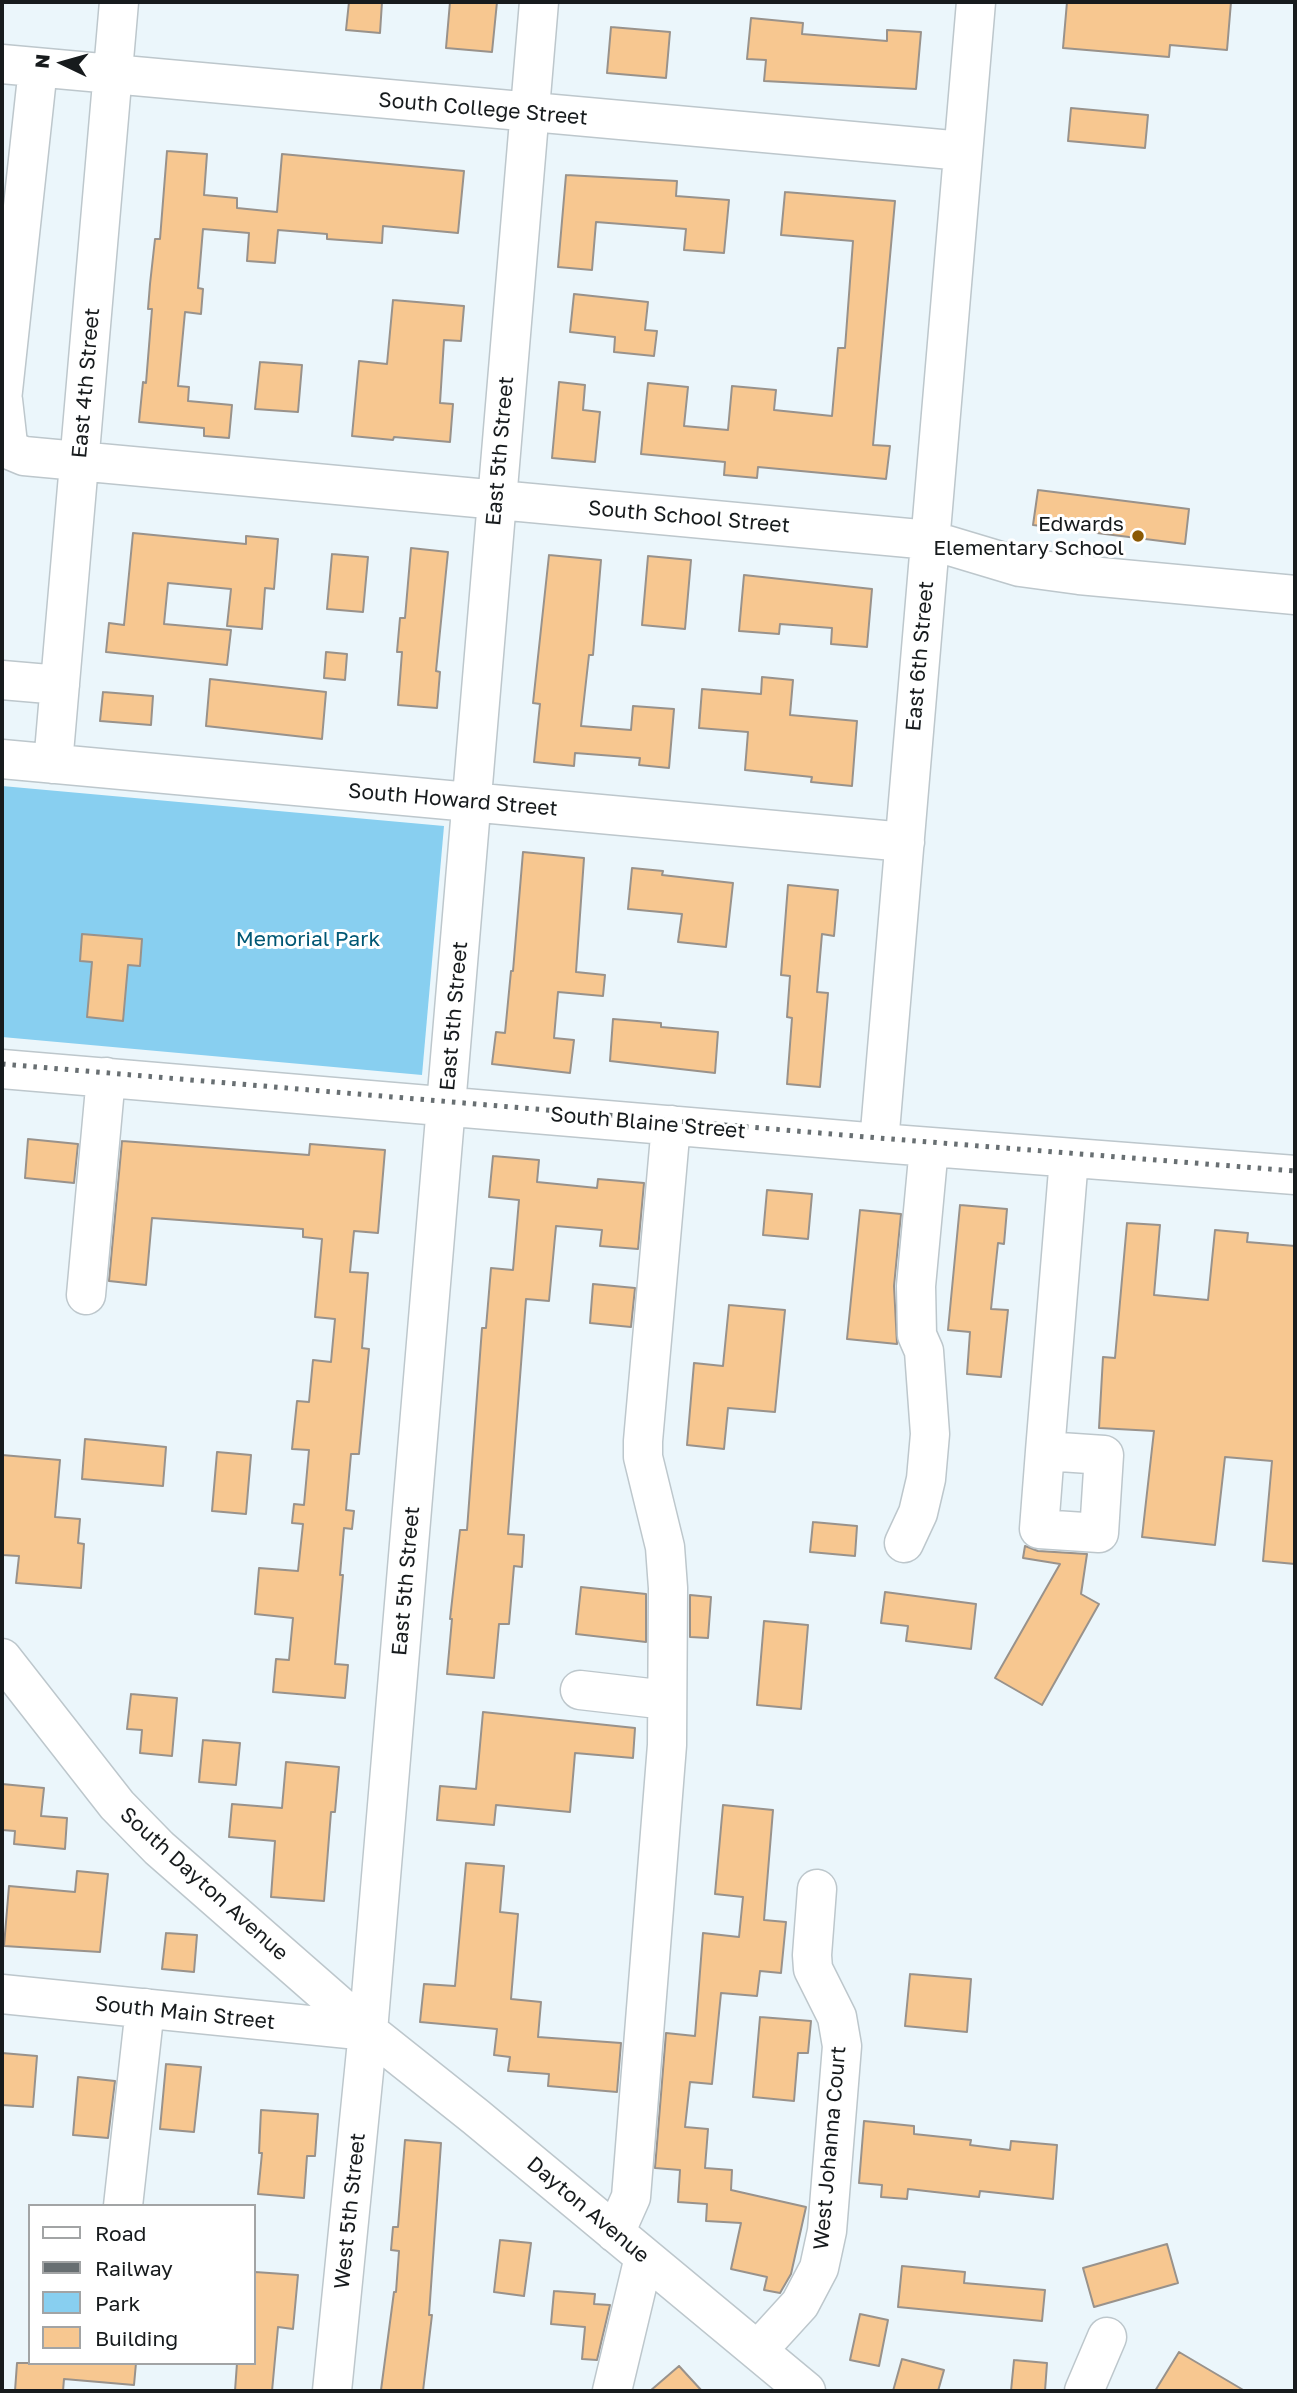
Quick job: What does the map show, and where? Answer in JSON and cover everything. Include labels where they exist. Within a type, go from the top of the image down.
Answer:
[{"type":"street","name":"East 4th Street","points":[[53,764],[119,2]]},
{"type":"street","name":"East 5th Street","points":[[369,2031],[539,2]]},
{"type":"street","name":"East 6th Street","points":[[879,1143],[976,2]]},
{"type":"street","name":"South College Street","points":[[20,66],[963,151]]},
{"type":"street","points":[[2,400],[20,66]]},
{"type":"street","name":"South School Street","points":[[2,400],[8,444],[12,451],[24,456],[930,540],[1020,567],[1295,595]]},
{"type":"street","points":[[2,680],[60,685]]},
{"type":"street","name":"South Howard Street","points":[[2,759],[905,842]]},
{"type":"street","name":"South Blaine Street","points":[[2,1069],[1295,1175]]},
{"type":"street","points":[[86,1295],[106,1077]]},
{"type":"street","points":[[615,2233],[631,2197],[667,1745],[668,1588],[665,1547],[643,1457],[643,1441],[670,1125]]},
{"type":"street","points":[[904,1543],[918,1513],[926,1479],[930,1434],[924,1351],[935,1334],[940,1300],[940,1148]]},
{"type":"street","points":[[1045,1451],[1069,1158]]},
{"type":"street","name":"South Dayton Avenue","points":[[2,1658],[117,1805],[159,1848],[369,2031]]},
{"type":"street","points":[[580,1690],[667,1700]]},
{"type":"street","name":"West Johanna Court","points":[[758,2350],[800,2304],[819,2268],[827,2231],[842,2046],[837,2017],[813,1969],[817,1889]]},
{"type":"street","name":"South Main Street","points":[[2,1994],[369,2031]]},
{"type":"street","points":[[123,2204],[145,2008]]},
{"type":"street","name":"Dayton Avenue","points":[[369,2031],[477,2117],[806,2391]]},
{"type":"street","name":"West 5th Street","points":[[332,2391],[369,2031]]},
{"type":"street","points":[[612,2391],[645,2257]]},
{"type":"street","points":[[1084,2391],[1107,2337]]},
{"type":"green space","name":"Memorial Park","points":[[2,786],[444,826],[422,1075],[2,1037]]},
{"type":"building","points":[[349,2],[382,2],[380,33],[346,30]]},
{"type":"building","points":[[450,2],[497,2],[492,52],[446,48]]},
{"type":"building","points":[[1067,2],[1231,2],[1227,50],[1170,45],[1169,57],[1063,48]]},
{"type":"building","points":[[751,18],[803,23],[802,34],[887,41],[887,30],[921,32],[916,89],[764,81],[766,60],[747,59]]},
{"type":"building","points":[[611,27],[670,32],[666,78],[607,73]]},
{"type":"building","points":[[1071,108],[1148,115],[1145,148],[1068,141]]},
{"type":"building","points":[[167,151],[207,154],[204,195],[237,198],[237,208],[277,212],[282,154],[464,171],[458,233],[383,226],[382,243],[327,239],[327,234],[278,230],[275,263],[247,261],[249,233],[203,229],[198,288],[203,289],[201,314],[185,312],[178,386],[189,387],[188,401],[232,405],[229,438],[204,436],[204,428],[139,422],[143,382],[146,383],[152,309],[148,309],[150,284],[155,239],[160,239]]},
{"type":"building","points":[[566,175],[677,181],[676,196],[729,200],[724,253],[684,250],[686,229],[596,222],[592,270],[558,267]]},
{"type":"building","points":[[785,192],[895,201],[873,445],[890,446],[886,479],[758,467],[757,478],[724,475],[725,462],[641,454],[648,383],[688,387],[684,426],[728,430],[732,386],[776,390],[774,410],[832,416],[838,348],[845,348],[853,241],[781,235]]},
{"type":"building","points":[[574,294],[648,302],[645,330],[657,331],[654,356],[614,352],[615,337],[570,332]]},
{"type":"building","points":[[393,300],[464,306],[461,341],[444,340],[440,403],[453,404],[450,442],[352,436],[359,361],[387,364]]},
{"type":"building","points":[[260,362],[302,365],[298,412],[255,409]]},
{"type":"building","points":[[559,382],[585,385],[583,410],[600,412],[595,462],[552,458]]},
{"type":"building","points":[[1038,490],[1189,509],[1185,544],[1033,525]]},
{"type":"building","points":[[133,533],[246,544],[246,536],[278,539],[274,589],[265,588],[262,629],[227,626],[231,589],[168,583],[164,624],[231,630],[227,665],[106,652],[109,623],[124,625]]},
{"type":"building","points":[[411,548],[448,552],[436,671],[440,672],[437,708],[398,705],[402,652],[397,652],[400,618],[405,618]]},
{"type":"building","points":[[332,554],[368,557],[363,612],[327,609]]},
{"type":"building","points":[[549,555],[601,560],[593,655],[589,655],[581,726],[631,730],[633,706],[674,709],[669,768],[639,765],[640,758],[575,753],[574,766],[534,762],[540,704],[533,703]]},
{"type":"building","points":[[648,556],[691,560],[685,629],[642,625]]},
{"type":"building","points":[[744,575],[872,589],[867,647],[831,644],[832,628],[780,624],[779,634],[739,631]]},
{"type":"building","points":[[326,652],[347,654],[345,680],[324,678]]},
{"type":"building","points":[[762,677],[793,680],[790,715],[857,721],[852,786],[811,782],[812,777],[745,770],[748,732],[699,728],[702,689],[761,694]]},
{"type":"building","points":[[210,679],[326,692],[322,739],[206,726]]},
{"type":"building","points":[[103,692],[153,696],[151,725],[100,721]]},
{"type":"building","points":[[523,852],[584,858],[576,972],[605,975],[603,996],[558,992],[554,1038],[574,1040],[570,1073],[492,1064],[496,1032],[505,1033]]},
{"type":"building","points":[[632,868],[663,871],[662,875],[733,883],[726,947],[678,942],[682,914],[628,909]]},
{"type":"building","points":[[788,885],[838,890],[834,936],[822,934],[817,992],[828,993],[820,1087],[787,1084],[792,1018],[787,1017],[790,976],[781,975]]},
{"type":"building","points":[[82,934],[142,939],[140,966],[128,965],[123,1021],[87,1017],[92,962],[80,961]]},
{"type":"building","points":[[613,1019],[718,1032],[715,1073],[610,1061]]},
{"type":"building","points":[[28,1139],[78,1144],[74,1183],[25,1178]]},
{"type":"building","points":[[122,1141],[309,1155],[310,1144],[385,1150],[378,1233],[354,1231],[350,1272],[368,1273],[362,1348],[369,1349],[359,1454],[351,1454],[346,1510],[354,1511],[352,1529],[344,1528],[340,1575],[343,1575],[335,1664],[348,1665],[345,1698],[273,1692],[276,1659],[289,1660],[293,1618],[255,1614],[259,1568],[298,1571],[303,1524],[292,1523],[294,1504],[304,1505],[309,1450],[292,1449],[297,1401],[309,1402],[313,1360],[331,1362],[335,1319],[315,1317],[322,1239],[303,1237],[303,1229],[152,1218],[146,1285],[109,1281]]},
{"type":"building","points":[[493,1156],[539,1160],[537,1182],[597,1188],[598,1179],[644,1183],[638,1249],[600,1246],[602,1230],[556,1226],[549,1301],[526,1299],[508,1534],[524,1535],[522,1567],[514,1566],[509,1624],[499,1624],[494,1678],[447,1674],[460,1530],[467,1530],[482,1328],[486,1328],[491,1268],[513,1270],[519,1200],[489,1197]]},
{"type":"building","points":[[767,1190],[812,1194],[808,1239],[763,1235]]},
{"type":"building","points":[[960,1205],[1007,1209],[1004,1244],[998,1243],[991,1309],[1008,1310],[1001,1377],[967,1374],[970,1332],[948,1330]]},
{"type":"building","points":[[860,1210],[901,1214],[894,1286],[897,1344],[847,1339]]},
{"type":"building","points":[[1127,1223],[1160,1225],[1154,1295],[1208,1300],[1215,1230],[1248,1233],[1247,1242],[1295,1246],[1295,1564],[1263,1561],[1272,1461],[1225,1457],[1215,1545],[1142,1537],[1154,1431],[1099,1428],[1103,1357],[1115,1358]]},
{"type":"building","points":[[593,1284],[635,1288],[631,1327],[590,1323]]},
{"type":"building","points":[[729,1305],[785,1310],[775,1412],[728,1408],[724,1449],[687,1445],[694,1363],[723,1366]]},
{"type":"building","points":[[85,1439],[166,1447],[163,1486],[82,1479]]},
{"type":"building","points":[[217,1452],[251,1455],[246,1514],[212,1511]]},
{"type":"building","points":[[2,1455],[60,1460],[55,1517],[80,1519],[78,1543],[84,1544],[81,1588],[16,1583],[19,1556],[2,1555]]},
{"type":"building","points":[[813,1522],[857,1526],[855,1556],[810,1552]]},
{"type":"building","points":[[1025,1546],[1038,1551],[1087,1554],[1081,1594],[1099,1604],[1042,1705],[995,1678],[1060,1564],[1023,1558]]},
{"type":"building","points":[[581,1587],[646,1594],[646,1642],[576,1634]]},
{"type":"building","points":[[885,1592],[976,1604],[971,1649],[906,1641],[908,1626],[881,1623]]},
{"type":"building","points":[[690,1595],[711,1597],[708,1638],[690,1637]]},
{"type":"building","points":[[764,1621],[808,1625],[801,1709],[757,1705]]},
{"type":"building","points":[[131,1694],[177,1698],[172,1756],[140,1753],[142,1730],[127,1729]]},
{"type":"building","points":[[483,1712],[635,1728],[633,1758],[575,1753],[570,1812],[496,1805],[494,1825],[437,1820],[440,1786],[476,1789]]},
{"type":"building","points":[[203,1740],[240,1743],[236,1785],[199,1782]]},
{"type":"building","points":[[286,1762],[339,1767],[335,1812],[331,1812],[324,1901],[271,1897],[275,1841],[229,1837],[232,1804],[282,1808]]},
{"type":"building","points":[[2,1784],[44,1788],[41,1816],[67,1818],[65,1849],[14,1844],[15,1831],[2,1830]]},
{"type":"building","points":[[723,1805],[773,1810],[764,1920],[786,1922],[781,1973],[760,1971],[757,1996],[721,1993],[712,2084],[690,2082],[685,2127],[708,2129],[705,2168],[732,2170],[731,2190],[806,2207],[791,2274],[780,2293],[764,2290],[767,2277],[731,2269],[741,2223],[706,2221],[707,2204],[678,2202],[680,2170],[655,2168],[666,2033],[695,2036],[703,1933],[739,1937],[743,1897],[715,1894]]},
{"type":"building","points":[[466,1863],[504,1866],[500,1912],[518,1914],[511,1999],[541,2002],[538,2037],[621,2043],[617,2092],[548,2086],[549,2074],[508,2071],[510,2057],[494,2055],[497,2029],[420,2022],[424,1984],[455,1986]]},
{"type":"building","points":[[77,1871],[108,1874],[100,1952],[4,1946],[9,1886],[75,1892]]},
{"type":"building","points":[[166,1933],[197,1935],[194,1972],[162,1969]]},
{"type":"building","points":[[910,1974],[971,1979],[967,2032],[905,2026]]},
{"type":"building","points":[[760,2017],[811,2021],[808,2053],[798,2053],[794,2101],[753,2097]]},
{"type":"building","points":[[2,2053],[37,2056],[33,2107],[2,2105]]},
{"type":"building","points":[[166,2064],[201,2067],[194,2132],[160,2129]]},
{"type":"building","points":[[78,2077],[115,2081],[108,2138],[73,2135]]},
{"type":"building","points":[[261,2110],[318,2114],[315,2156],[307,2156],[304,2198],[258,2194],[262,2153],[259,2153]]},
{"type":"building","points":[[864,2121],[914,2126],[914,2134],[971,2140],[970,2145],[1010,2150],[1011,2141],[1057,2145],[1053,2199],[980,2191],[979,2197],[908,2189],[907,2199],[881,2197],[882,2185],[859,2183]]},
{"type":"building","points":[[405,2140],[441,2143],[429,2315],[432,2315],[423,2391],[381,2390],[396,2292],[399,2251],[391,2250],[393,2227],[398,2227]]},
{"type":"building","points":[[500,2240],[531,2243],[524,2296],[494,2292]]},
{"type":"building","points":[[1167,2244],[1178,2283],[1094,2307],[1083,2268]]},
{"type":"building","points":[[902,2266],[965,2272],[964,2283],[1045,2290],[1042,2321],[898,2307]]},
{"type":"building","points":[[256,2272],[298,2275],[293,2329],[278,2327],[272,2391],[235,2391],[237,2365],[256,2365]]},
{"type":"building","points":[[554,2291],[595,2294],[594,2304],[610,2305],[597,2360],[582,2359],[585,2327],[551,2324]]},
{"type":"building","points":[[860,2314],[888,2320],[879,2366],[850,2360]]},
{"type":"building","points":[[1179,2352],[1245,2391],[1155,2391]]},
{"type":"building","points":[[902,2359],[944,2370],[938,2391],[893,2391]]},
{"type":"building","points":[[1014,2360],[1047,2363],[1045,2391],[1011,2391]]},
{"type":"building","points":[[17,2363],[136,2365],[134,2385],[64,2379],[63,2391],[15,2391]]},
{"type":"building","points":[[679,2366],[702,2391],[650,2391]]},
{"type":"railway","points":[[2,1064],[1295,1171]]},
{"type":"place","name":"Edwards Elementary School","points":[[1138,536]]}]
